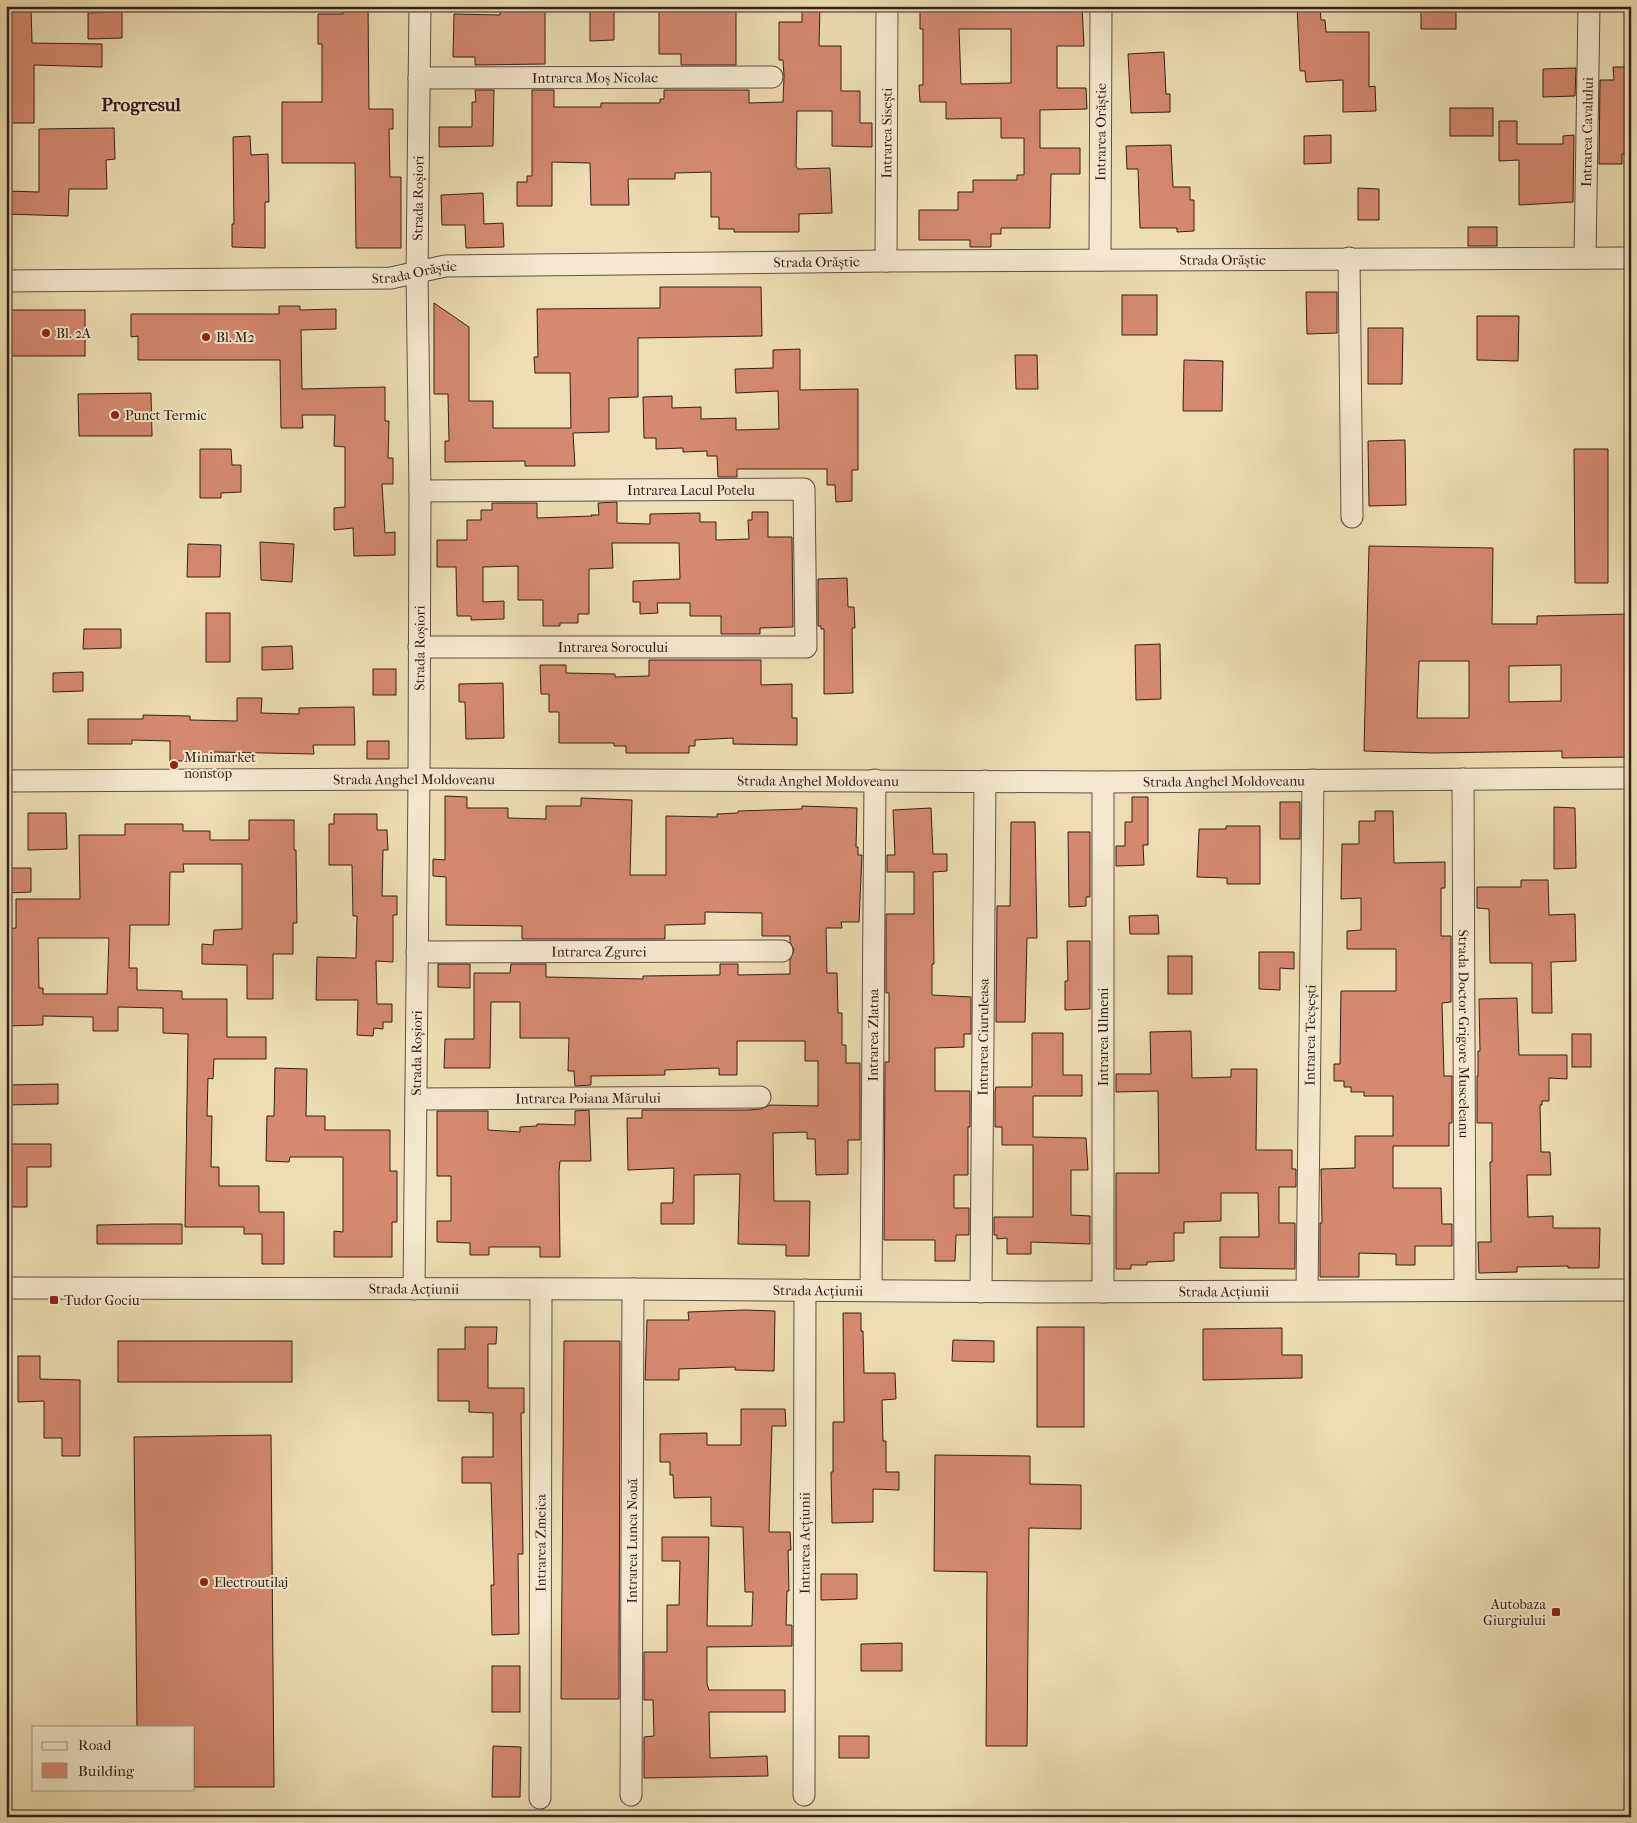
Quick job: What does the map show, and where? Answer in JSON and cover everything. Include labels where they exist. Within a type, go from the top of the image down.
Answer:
[{"type":"street","name":"Strada Roșiori","points":[[414,1289],[419,779],[420,491],[418,273],[420,6]]},
{"type":"street","name":"Intrarea Sisești","points":[[886,261],[887,6]]},
{"type":"street","name":"Intrarea Orăștie","points":[[1100,260],[1101,6]]},
{"type":"street","name":"Intrarea Cavalului","points":[[1585,258],[1589,6]]},
{"type":"street","name":"Intrarea Moș Nicolae","points":[[419,78],[772,77]]},
{"type":"street","points":[[1349,258],[1352,517]]},
{"type":"street","name":"Strada Orăștie","points":[[6,281],[391,278],[445,266],[886,261],[1631,258]]},
{"type":"street","name":"Intrarea Lacul Potelu","points":[[420,491],[804,489],[806,647]]},
{"type":"street","name":"Intrarea Sorocului","points":[[419,647],[806,647]]},
{"type":"street","name":"Strada Anghel Moldoveanu","points":[[6,781],[419,779],[1103,782],[1631,778]]},
{"type":"street","name":"Strada Doctor Grigore Musceleanu","points":[[1463,779],[1465,1290]]},
{"type":"street","name":"Intrarea Zlatna","points":[[872,1290],[875,780]]},
{"type":"street","name":"Intrarea Tecșești","points":[[1307,1290],[1313,780]]},
{"type":"street","name":"Intrarea Ciuruleasa","points":[[981,1292],[985,781]]},
{"type":"street","name":"Intrarea Ulmeni","points":[[1103,782],[1103,1292]]},
{"type":"street","name":"Intrarea Zgurei","points":[[418,952],[782,951]]},
{"type":"street","name":"Intrarea Poiana Mărului","points":[[416,1099],[760,1098]]},
{"type":"street","name":"Strada Acțiunii","points":[[6,1288],[633,1289],[981,1292],[1631,1290]]},
{"type":"street","name":"Intrarea Lunca Nouă","points":[[631,1795],[633,1289]]},
{"type":"street","name":"Intrarea Zmeica","points":[[540,1798],[541,1290]]},
{"type":"street","name":"Intrarea Acțiunii","points":[[804,1795],[805,1290]]},
{"type":"building","points":[[343,6],[368,6],[369,109],[393,109],[393,129],[389,129],[390,177],[401,177],[401,248],[356,248],[355,163],[282,163],[282,102],[322,102],[322,44],[318,44],[318,14],[343,14]]},
{"type":"building","points":[[590,6],[614,6],[614,40],[590,41]]},
{"type":"building","points":[[659,6],[736,6],[736,65],[681,65],[681,54],[659,54]]},
{"type":"building","points":[[802,6],[820,6],[819,46],[841,46],[841,91],[860,91],[860,123],[872,123],[872,147],[832,146],[832,111],[797,111],[796,166],[798,169],[830,168],[832,213],[799,214],[799,232],[734,232],[734,229],[719,229],[719,217],[711,217],[711,172],[675,173],[675,179],[628,179],[629,205],[591,205],[590,163],[552,162],[552,206],[517,206],[517,182],[527,182],[527,176],[532,176],[532,90],[554,90],[554,107],[601,107],[601,103],[660,103],[660,99],[664,99],[664,90],[749,90],[749,103],[783,102],[784,76],[783,60],[779,60],[779,22],[802,22]]},
{"type":"building","points":[[920,6],[1082,6],[1084,46],[1057,46],[1057,88],[1086,88],[1087,109],[1040,110],[1040,148],[1080,148],[1080,174],[1051,174],[1050,228],[1001,228],[1001,234],[991,234],[991,247],[970,247],[970,240],[919,240],[919,210],[958,210],[958,192],[973,192],[973,180],[1017,180],[1017,175],[1024,175],[1024,138],[1001,138],[1001,118],[946,119],[946,102],[920,102],[919,85],[923,85],[923,29],[920,29]],"holes":[[[959,29],[1011,29],[1011,83],[961,84]]]},
{"type":"building","points":[[1297,6],[1320,6],[1321,20],[1325,20],[1326,32],[1369,32],[1369,87],[1375,86],[1376,111],[1343,112],[1343,80],[1306,82],[1305,71],[1300,71]]},
{"type":"building","points":[[1421,6],[1456,6],[1456,29],[1421,29]]},
{"type":"building","points":[[6,7],[31,7],[32,43],[102,44],[102,67],[34,65],[34,123],[6,123]]},
{"type":"building","points":[[500,7],[545,7],[545,64],[475,65],[475,57],[453,57],[454,14],[500,15]]},
{"type":"building","points":[[122,12],[122,38],[88,39],[88,13]]},
{"type":"building","points":[[1164,52],[1166,94],[1170,94],[1170,112],[1131,113],[1128,54]]},
{"type":"building","points":[[1613,67],[1631,67],[1631,154],[1622,154],[1622,164],[1599,164],[1600,80],[1614,80]]},
{"type":"building","points":[[1576,68],[1575,96],[1543,97],[1543,69]]},
{"type":"building","points":[[475,90],[494,90],[493,146],[439,147],[439,127],[472,127],[472,102],[476,102]]},
{"type":"building","points":[[1450,108],[1493,108],[1493,136],[1450,136]]},
{"type":"building","points":[[1499,121],[1517,121],[1517,144],[1563,144],[1563,136],[1574,135],[1573,202],[1519,205],[1519,160],[1499,161]]},
{"type":"building","points":[[114,128],[115,159],[106,160],[107,189],[69,189],[68,216],[6,214],[6,191],[39,192],[39,129]]},
{"type":"building","points":[[1331,135],[1331,163],[1304,164],[1304,136]]},
{"type":"building","points":[[250,136],[251,155],[268,154],[269,202],[265,202],[265,248],[232,247],[232,224],[234,224],[233,137]]},
{"type":"building","points":[[1171,145],[1173,187],[1190,187],[1190,200],[1194,200],[1194,231],[1177,232],[1177,228],[1140,228],[1138,169],[1127,169],[1126,146]]},
{"type":"building","points":[[1358,188],[1379,189],[1379,220],[1358,220]]},
{"type":"building","points":[[483,193],[484,224],[503,223],[504,247],[466,248],[465,225],[442,225],[441,195]]},
{"type":"building","points":[[1468,227],[1497,227],[1497,246],[1468,246]]},
{"type":"building","points":[[660,287],[761,287],[762,336],[638,338],[638,397],[609,398],[609,432],[573,433],[575,466],[525,466],[525,461],[445,462],[445,441],[449,441],[448,394],[434,394],[434,303],[469,327],[469,401],[493,401],[493,428],[571,428],[570,373],[535,373],[534,357],[538,357],[537,309],[660,308]]},
{"type":"building","points":[[1306,292],[1337,292],[1337,333],[1307,334]]},
{"type":"building","points":[[1122,295],[1157,295],[1157,335],[1122,335]]},
{"type":"building","points":[[279,306],[300,306],[300,310],[336,309],[336,329],[301,330],[302,389],[385,387],[385,421],[389,421],[388,458],[393,458],[393,484],[382,484],[385,533],[395,532],[395,555],[354,556],[353,528],[334,530],[334,508],[345,507],[345,447],[334,446],[335,415],[302,415],[303,428],[281,428],[280,360],[138,360],[138,336],[131,337],[131,314],[279,314]]},
{"type":"building","name":"Bl. 2A","points":[[6,310],[85,310],[85,356],[6,356]]},
{"type":"building","points":[[1477,316],[1519,316],[1518,361],[1477,360]]},
{"type":"building","points":[[1368,328],[1403,328],[1402,384],[1368,384]]},
{"type":"building","points":[[800,349],[800,390],[858,389],[858,470],[852,470],[852,501],[836,502],[835,485],[827,485],[827,469],[737,469],[737,477],[718,477],[717,456],[707,456],[707,451],[683,452],[683,448],[656,449],[656,438],[644,438],[643,397],[672,396],[672,408],[701,407],[701,419],[736,418],[736,430],[779,429],[778,391],[736,393],[735,369],[773,368],[773,350]]},
{"type":"building","points":[[1015,355],[1037,355],[1038,389],[1016,389]]},
{"type":"building","points":[[1184,360],[1223,361],[1222,411],[1183,411]]},
{"type":"building","name":"Punct Termic","points":[[151,393],[152,436],[79,436],[78,394]]},
{"type":"building","points":[[1405,440],[1406,505],[1369,506],[1368,441]]},
{"type":"building","points":[[200,449],[231,449],[232,465],[241,465],[241,492],[221,493],[221,498],[200,498]]},
{"type":"building","points":[[1574,449],[1608,449],[1608,583],[1575,583]]},
{"type":"building","points":[[617,502],[617,523],[650,524],[650,514],[700,513],[700,522],[716,522],[716,540],[749,539],[748,520],[752,520],[752,512],[768,512],[768,537],[792,537],[793,627],[760,628],[760,634],[721,634],[721,616],[690,616],[690,603],[657,603],[658,613],[640,614],[640,602],[633,602],[633,581],[680,579],[679,543],[612,543],[613,568],[589,569],[589,614],[578,614],[578,623],[560,623],[560,626],[543,626],[543,600],[518,600],[518,566],[483,567],[483,602],[504,601],[504,619],[471,620],[471,616],[457,616],[456,567],[437,567],[437,540],[467,540],[467,520],[481,520],[481,510],[492,510],[492,503],[537,503],[537,518],[599,515],[598,503]]},
{"type":"building","points":[[260,542],[294,544],[292,582],[261,580]]},
{"type":"building","points":[[188,544],[221,545],[220,577],[187,577]]},
{"type":"building","points":[[1369,546],[1493,548],[1492,624],[1537,624],[1537,616],[1631,614],[1631,757],[1562,758],[1562,751],[1432,753],[1364,751]],"holes":[[[1419,661],[1469,661],[1469,718],[1417,718]],[[1561,665],[1561,701],[1509,702],[1509,666]]]},
{"type":"building","points":[[847,578],[848,607],[854,607],[855,628],[852,628],[853,693],[824,694],[824,629],[818,626],[818,579]]},
{"type":"building","points":[[206,613],[230,613],[230,662],[206,662]]},
{"type":"building","points":[[84,629],[121,629],[121,648],[83,649]]},
{"type":"building","points":[[1160,644],[1161,699],[1136,700],[1135,645]]},
{"type":"building","points":[[292,646],[293,669],[262,670],[262,647]]},
{"type":"building","points":[[649,660],[761,660],[761,685],[792,684],[792,718],[797,718],[797,745],[733,744],[733,738],[695,740],[695,746],[689,746],[689,753],[626,753],[626,746],[614,746],[614,743],[559,743],[559,712],[549,712],[549,694],[541,694],[540,665],[566,665],[566,673],[615,674],[615,677],[649,676]]},
{"type":"building","points":[[373,669],[396,669],[396,695],[373,695]]},
{"type":"building","points":[[83,672],[83,691],[53,692],[53,673]]},
{"type":"building","points":[[503,683],[504,738],[466,739],[465,702],[459,702],[459,684]]},
{"type":"building","points":[[237,698],[262,698],[261,713],[299,714],[299,708],[354,707],[355,745],[313,745],[314,754],[214,752],[214,756],[190,757],[190,761],[170,761],[170,741],[132,740],[132,744],[88,744],[88,719],[143,719],[143,715],[190,716],[190,720],[237,721]]},
{"type":"building","points":[[367,741],[389,741],[389,759],[367,759]]},
{"type":"building","points":[[445,796],[467,797],[467,808],[508,808],[508,818],[546,819],[546,806],[581,806],[581,798],[632,800],[630,875],[666,875],[666,816],[717,817],[717,814],[738,813],[738,811],[802,809],[802,806],[857,808],[856,847],[858,847],[858,855],[862,855],[859,922],[841,922],[842,928],[826,928],[827,973],[837,973],[838,1013],[842,1013],[842,1045],[846,1045],[846,1063],[860,1063],[860,1140],[848,1140],[848,1174],[816,1175],[815,1139],[807,1139],[807,1132],[773,1133],[774,1201],[810,1201],[809,1256],[786,1256],[786,1245],[738,1244],[740,1174],[694,1175],[694,1224],[661,1224],[661,1203],[673,1203],[674,1168],[628,1170],[627,1118],[642,1118],[642,1110],[748,1110],[761,1109],[770,1105],[818,1106],[818,1061],[805,1061],[805,1041],[737,1041],[737,1075],[719,1075],[719,1068],[665,1070],[665,1075],[591,1076],[591,1085],[575,1086],[574,1071],[568,1071],[569,1038],[520,1038],[520,1002],[491,1002],[490,1068],[444,1068],[445,1039],[474,1039],[474,973],[510,973],[511,964],[546,964],[546,977],[643,979],[643,976],[720,975],[720,964],[738,964],[738,975],[790,974],[790,960],[794,950],[790,942],[790,936],[762,936],[762,913],[705,912],[705,924],[665,925],[665,939],[522,939],[522,926],[446,925],[446,877],[433,876],[433,859],[445,860]]},
{"type":"building","points":[[1132,797],[1148,797],[1148,845],[1143,845],[1144,865],[1116,866],[1116,846],[1125,846],[1125,822],[1132,822]]},
{"type":"building","points":[[1280,802],[1300,802],[1300,839],[1280,839]]},
{"type":"building","points":[[1554,807],[1575,808],[1576,868],[1554,869]]},
{"type":"building","points":[[931,808],[933,854],[947,854],[947,871],[933,872],[934,964],[932,964],[932,995],[971,997],[971,1034],[964,1034],[964,1047],[935,1048],[935,1091],[970,1091],[968,1175],[954,1175],[954,1208],[969,1208],[969,1235],[956,1235],[955,1261],[935,1261],[935,1240],[884,1240],[885,1062],[889,1062],[889,993],[886,993],[886,914],[914,914],[914,872],[887,872],[887,855],[895,855],[893,810]]},
{"type":"building","points":[[1375,811],[1393,811],[1394,863],[1445,862],[1445,888],[1441,888],[1441,936],[1451,936],[1451,1002],[1442,1003],[1444,1076],[1452,1076],[1452,1123],[1449,1123],[1449,1146],[1393,1146],[1393,1188],[1441,1188],[1442,1224],[1452,1224],[1452,1246],[1415,1246],[1415,1265],[1396,1265],[1396,1254],[1359,1253],[1359,1277],[1320,1277],[1321,1169],[1355,1168],[1355,1136],[1393,1136],[1393,1096],[1364,1096],[1364,1092],[1351,1092],[1351,1087],[1344,1087],[1344,1081],[1334,1081],[1334,1064],[1340,1064],[1341,991],[1396,991],[1396,949],[1347,949],[1347,931],[1361,930],[1361,898],[1341,899],[1342,844],[1359,844],[1359,821],[1375,821]]},
{"type":"building","points":[[28,813],[66,813],[67,849],[28,850]]},
{"type":"building","points":[[334,814],[377,814],[377,830],[387,830],[388,850],[383,850],[382,896],[397,896],[397,915],[393,915],[393,962],[376,961],[377,1004],[392,1004],[392,1022],[383,1022],[383,1029],[374,1028],[373,1036],[357,1035],[358,1000],[316,1000],[317,957],[356,958],[357,916],[353,916],[352,865],[329,865],[329,824],[334,824]]},
{"type":"building","points":[[249,820],[294,820],[297,923],[293,923],[293,954],[273,954],[273,999],[247,999],[247,965],[202,964],[202,944],[213,945],[214,930],[242,929],[242,864],[183,864],[184,872],[170,872],[169,925],[130,925],[129,968],[137,968],[137,990],[182,991],[182,999],[227,999],[227,1037],[266,1037],[266,1059],[214,1059],[213,1079],[208,1078],[207,1116],[212,1116],[211,1167],[219,1167],[219,1186],[259,1186],[259,1212],[284,1212],[284,1264],[262,1264],[262,1234],[244,1234],[244,1227],[185,1227],[188,1034],[163,1033],[163,1008],[118,1007],[118,1031],[93,1031],[93,1017],[43,1016],[43,1025],[6,1026],[6,929],[16,928],[16,899],[80,899],[79,835],[125,835],[125,824],[183,824],[183,831],[210,831],[210,840],[249,840]],"holes":[[[38,938],[109,938],[107,994],[43,994],[43,988],[39,988]]]},
{"type":"building","points":[[1011,822],[1035,822],[1037,938],[1027,938],[1025,1022],[996,1022],[997,906],[1010,906]]},
{"type":"building","points":[[1226,826],[1260,826],[1260,884],[1227,884],[1227,878],[1197,877],[1199,829],[1226,829]]},
{"type":"building","points":[[1068,832],[1090,832],[1090,897],[1086,897],[1086,906],[1069,907]]},
{"type":"building","points":[[6,868],[31,868],[31,892],[6,893]]},
{"type":"building","points":[[1521,880],[1548,880],[1549,915],[1575,914],[1576,961],[1551,962],[1552,1013],[1532,1013],[1532,963],[1490,963],[1489,909],[1477,908],[1477,887],[1521,887]]},
{"type":"building","points":[[1158,915],[1159,934],[1130,934],[1129,916]]},
{"type":"building","points":[[1067,941],[1090,941],[1090,1009],[1065,1010],[1065,981],[1068,981]]},
{"type":"building","points":[[1259,952],[1294,952],[1294,969],[1280,968],[1280,990],[1259,989]]},
{"type":"building","points":[[1168,956],[1192,956],[1192,994],[1168,994]]},
{"type":"building","points":[[438,964],[470,964],[470,988],[438,987]]},
{"type":"building","points":[[1517,998],[1519,1055],[1567,1055],[1567,1079],[1549,1078],[1549,1101],[1542,1101],[1542,1105],[1540,1105],[1541,1152],[1550,1152],[1551,1175],[1527,1175],[1528,1217],[1553,1216],[1553,1228],[1600,1228],[1599,1268],[1568,1268],[1568,1266],[1517,1267],[1517,1272],[1479,1273],[1478,1242],[1491,1242],[1490,1162],[1492,1162],[1492,1123],[1477,1123],[1478,1051],[1480,1051],[1479,999]]},
{"type":"building","points":[[1191,1031],[1192,1078],[1231,1077],[1231,1069],[1257,1069],[1256,1150],[1292,1150],[1292,1169],[1296,1169],[1296,1187],[1279,1187],[1279,1223],[1295,1223],[1295,1269],[1220,1268],[1220,1237],[1259,1237],[1258,1193],[1221,1193],[1221,1221],[1184,1222],[1184,1233],[1174,1233],[1174,1261],[1147,1262],[1147,1265],[1131,1265],[1131,1269],[1116,1269],[1116,1173],[1159,1173],[1158,1091],[1116,1092],[1116,1074],[1151,1074],[1150,1032]]},
{"type":"building","points":[[1032,1033],[1063,1033],[1063,1075],[1082,1075],[1082,1096],[1033,1096],[1033,1137],[1086,1138],[1088,1170],[1071,1170],[1071,1215],[1090,1216],[1090,1244],[1031,1242],[1031,1254],[1007,1254],[1007,1238],[997,1239],[997,1235],[994,1235],[994,1217],[1033,1217],[1033,1145],[1002,1145],[1002,1127],[995,1127],[995,1091],[996,1087],[1032,1087]]},
{"type":"building","points":[[1572,1034],[1591,1034],[1591,1067],[1572,1067]]},
{"type":"building","points":[[275,1068],[307,1069],[306,1116],[325,1116],[325,1130],[390,1130],[390,1171],[397,1171],[397,1222],[392,1222],[392,1257],[334,1257],[334,1231],[343,1232],[343,1157],[290,1157],[289,1162],[266,1161],[267,1116],[274,1116]]},
{"type":"building","points":[[58,1084],[58,1104],[6,1105],[6,1085]]},
{"type":"building","points":[[589,1110],[591,1161],[560,1161],[560,1257],[540,1257],[540,1247],[489,1247],[489,1255],[470,1255],[470,1243],[437,1242],[437,1221],[451,1221],[451,1176],[437,1176],[437,1111],[488,1111],[488,1130],[520,1132],[520,1127],[537,1126],[537,1124],[575,1125],[575,1111]]},
{"type":"building","points":[[6,1144],[51,1144],[51,1167],[27,1167],[27,1207],[6,1207]]},
{"type":"building","points":[[182,1224],[182,1244],[97,1244],[97,1225]]},
{"type":"building","points":[[775,1311],[774,1371],[735,1370],[735,1367],[679,1369],[679,1380],[645,1380],[647,1320],[689,1320],[688,1312]]},
{"type":"building","points":[[843,1313],[861,1313],[864,1373],[895,1373],[896,1399],[882,1400],[883,1441],[886,1441],[886,1472],[899,1472],[899,1490],[873,1489],[873,1522],[832,1523],[831,1472],[833,1472],[833,1422],[844,1422]]},
{"type":"building","points":[[465,1327],[497,1327],[496,1344],[488,1344],[488,1388],[524,1388],[524,1413],[521,1413],[523,1554],[518,1554],[519,1634],[492,1635],[491,1585],[494,1585],[491,1483],[462,1483],[462,1457],[493,1457],[493,1413],[469,1412],[469,1401],[438,1401],[438,1349],[465,1349]]},
{"type":"building","points":[[1037,1327],[1084,1327],[1084,1427],[1037,1427]]},
{"type":"building","points":[[1282,1328],[1282,1355],[1302,1355],[1302,1378],[1203,1380],[1203,1329]]},
{"type":"building","points":[[953,1340],[994,1341],[994,1362],[952,1361]]},
{"type":"building","points":[[118,1341],[292,1341],[292,1382],[118,1382]]},
{"type":"building","points":[[564,1341],[620,1341],[619,1699],[561,1699]]},
{"type":"building","points":[[18,1356],[40,1356],[40,1379],[80,1380],[80,1456],[62,1456],[62,1438],[44,1438],[44,1401],[18,1402]]},
{"type":"building","points":[[741,1409],[785,1409],[786,1426],[772,1426],[769,1532],[790,1532],[791,1550],[788,1550],[789,1591],[787,1591],[786,1625],[792,1625],[792,1646],[707,1647],[707,1684],[709,1690],[785,1690],[785,1712],[709,1712],[710,1758],[767,1756],[768,1776],[644,1778],[644,1737],[654,1736],[653,1700],[644,1700],[644,1652],[667,1652],[667,1605],[679,1605],[680,1561],[662,1561],[662,1537],[709,1537],[707,1626],[752,1626],[753,1592],[745,1592],[743,1527],[711,1526],[711,1497],[674,1498],[673,1475],[670,1475],[670,1462],[660,1462],[660,1434],[707,1433],[707,1445],[741,1445]]},
{"type":"building","name":"Electroutilaj","points":[[271,1435],[274,1787],[195,1787],[195,1726],[137,1726],[134,1437]]},
{"type":"building","points":[[935,1455],[1030,1456],[1030,1484],[1081,1485],[1081,1529],[1029,1528],[1027,1746],[986,1746],[987,1572],[934,1571]]},
{"type":"building","points":[[821,1574],[857,1574],[857,1599],[821,1600]]},
{"type":"building","points":[[902,1643],[902,1671],[861,1671],[861,1644]]},
{"type":"building","points":[[492,1666],[520,1666],[520,1712],[492,1712]]},
{"type":"building","points":[[839,1736],[869,1736],[869,1758],[839,1758]]},
{"type":"building","points":[[493,1746],[521,1747],[520,1797],[492,1797]]},
{"type":"place","name":"Bl. 2A","points":[[46,333]]},
{"type":"place","name":"Bl. M2","points":[[206,337]]},
{"type":"place","name":"Punct Termic","points":[[115,415]]},
{"type":"place","name":"Minimarket nonstop","points":[[174,765]]},
{"type":"place","name":"Tudor Gociu","points":[[54,1300]]},
{"type":"place","name":"Electroutilaj","points":[[204,1582]]},
{"type":"place","name":"Autobaza Giurgiului","points":[[1556,1612]]},
{"type":"district","name":"Progresul","points":[[141,104]]}]
